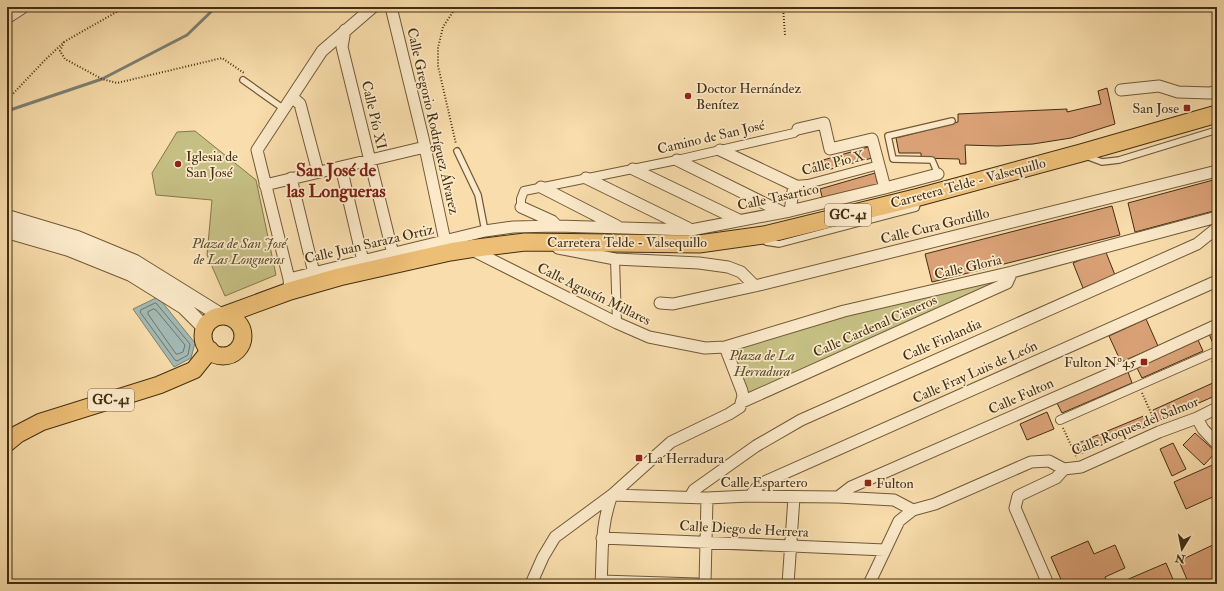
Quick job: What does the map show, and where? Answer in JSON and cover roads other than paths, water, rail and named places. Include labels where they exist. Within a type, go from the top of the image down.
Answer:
[{"type":"main road","name":"Carretera Telde - Valsequillo","points":[[222,316],[289,285],[339,277],[448,247],[469,249],[525,242],[699,244],[764,235],[1081,153],[1217,114]]},
{"type":"main road","name":"Carretera Telde - Valsequillo","points":[[242,328],[256,312],[289,285]]},
{"type":"main road","points":[[205,328],[205,345],[215,354],[223,356],[230,355],[236,351],[243,341],[242,328],[236,320],[222,316]]},
{"type":"main road","name":"GC-41","points":[[205,328],[214,318],[222,316]]},
{"type":"main road","name":"GC-41","points":[[7,443],[18,434],[41,422],[159,385],[194,370],[210,350]]},
{"type":"street","points":[[7,16],[21,7]]},
{"type":"street","points":[[289,285],[257,150],[322,51],[373,7]]},
{"type":"street","name":"Calle Gregorio Rodríguez Álvarez","points":[[391,7],[448,247]]},
{"type":"street","name":"Calle Pío XI","points":[[345,30],[342,47],[393,254]]},
{"type":"street","points":[[1121,90],[1159,86],[1178,92],[1210,93],[1217,91]]},
{"type":"street","points":[[292,97],[300,104],[318,172]]},
{"type":"street","name":"Camino de San José","points":[[521,207],[521,199],[524,191],[677,160],[794,133],[798,129],[824,123],[830,149],[872,139],[885,188]]},
{"type":"street","points":[[265,185],[425,148]]},
{"type":"street","points":[[677,160],[786,211],[794,186],[720,150]]},
{"type":"street","name":"Calle Pio X","points":[[794,186],[808,184],[879,166]]},
{"type":"street","points":[[341,167],[363,261]]},
{"type":"street","points":[[633,169],[739,220]]},
{"type":"street","name":"Calle Cura Gordillo","points":[[660,303],[673,304],[755,286],[1217,171]]},
{"type":"street","name":"Calle Tasartico","points":[[557,226],[692,230],[786,211],[938,174]]},
{"type":"street","points":[[291,178],[314,272]]},
{"type":"street","points":[[586,178],[692,230]]},
{"type":"street","points":[[541,187],[622,228]]},
{"type":"street","points":[[521,207],[552,221],[557,226]]},
{"type":"street","points":[[7,217],[77,238],[135,262],[222,316]]},
{"type":"street","name":"Calle Gloria","points":[[725,347],[844,311],[1012,272],[1217,217]]},
{"type":"street","name":"Calle Juan Saraza Ortiz","points":[[289,285],[314,272],[393,254],[448,247],[485,231],[513,227],[557,226]]},
{"type":"street","name":"Calle Finlandia","points":[[690,497],[694,490],[756,446],[801,420],[1197,244],[1217,228]]},
{"type":"street","points":[[7,231],[69,249],[131,274],[184,307],[205,328]]},
{"type":"street","points":[[525,242],[615,260],[699,263],[728,267],[741,272],[755,286]]},
{"type":"street","name":"Calle Agustín Millares","points":[[469,249],[616,323],[650,338],[705,348],[725,347]]},
{"type":"street","points":[[615,260],[616,323]]},
{"type":"street","name":"Calle Cardenal Cisneros","points":[[531,584],[543,557],[555,537],[612,495],[671,442],[729,414],[740,407],[742,402],[1007,283],[1012,272]]},
{"type":"street","name":"Calle Fray Luis de León","points":[[750,496],[760,484],[1217,281]]},
{"type":"street","name":"Calle Fulton","points":[[838,497],[851,487],[1130,365],[1217,325]]},
{"type":"street","points":[[725,347],[742,391],[742,402]]},
{"type":"street","points":[[1060,420],[1217,351]]},
{"type":"street","name":"Calle Roques del Salmor","points":[[913,510],[935,504],[1031,462],[1050,461],[1064,469],[1081,467],[1159,432],[1197,418],[1217,408]]},
{"type":"street","points":[[1197,418],[1203,428],[1217,444]]},
{"type":"street","name":"Calle Roques del Salmor","points":[[1048,584],[1015,508],[1018,496],[1056,478],[1064,469]]},
{"type":"street","points":[[612,495],[606,511],[602,538],[601,583],[697,584]]},
{"type":"street","name":"Calle Espartero","points":[[612,495],[707,498],[750,496],[794,498],[838,497],[894,500],[913,510]]},
{"type":"street","points":[[705,584],[707,498]]},
{"type":"street","points":[[788,584],[794,498]]},
{"type":"street","points":[[869,584],[899,521],[913,510]]},
{"type":"street","name":"Calle Diego de Herrera","points":[[602,538],[885,550]]},
{"type":"lane","points":[[243,80],[284,109]]},
{"type":"lane","points":[[938,174],[932,160],[893,159],[888,136],[952,121]]},
{"type":"lane","points":[[1081,153],[1102,162],[1119,160],[1217,130]]},
{"type":"lane","points":[[457,151],[478,195],[485,231]]},
{"type":"water","points":[[158,297],[195,343],[191,358],[174,367],[133,309]]},
{"type":"waterway","points":[[7,111],[102,79],[187,35],[216,7]]},
{"type":"place","name":"Doctor Hernández Benítez","points":[[688,96]]},
{"type":"place","name":"San Jose","points":[[1187,108]]},
{"type":"place","name":"Iglesia de San José","points":[[178,164]]},
{"type":"place","name":"Fulton Nº45","points":[[1144,362]]},
{"type":"place","name":"La Herradura","points":[[639,458]]},
{"type":"place","name":"Fulton","points":[[868,483]]},
{"type":"district","name":"San José de las Longueras","points":[[336,180]]},
{"type":"park label","name":"Plaza de San José de Las Longueras","points":[[239,252]]},
{"type":"park label","name":"Plaza de La Herradura","points":[[762,364]]}]
